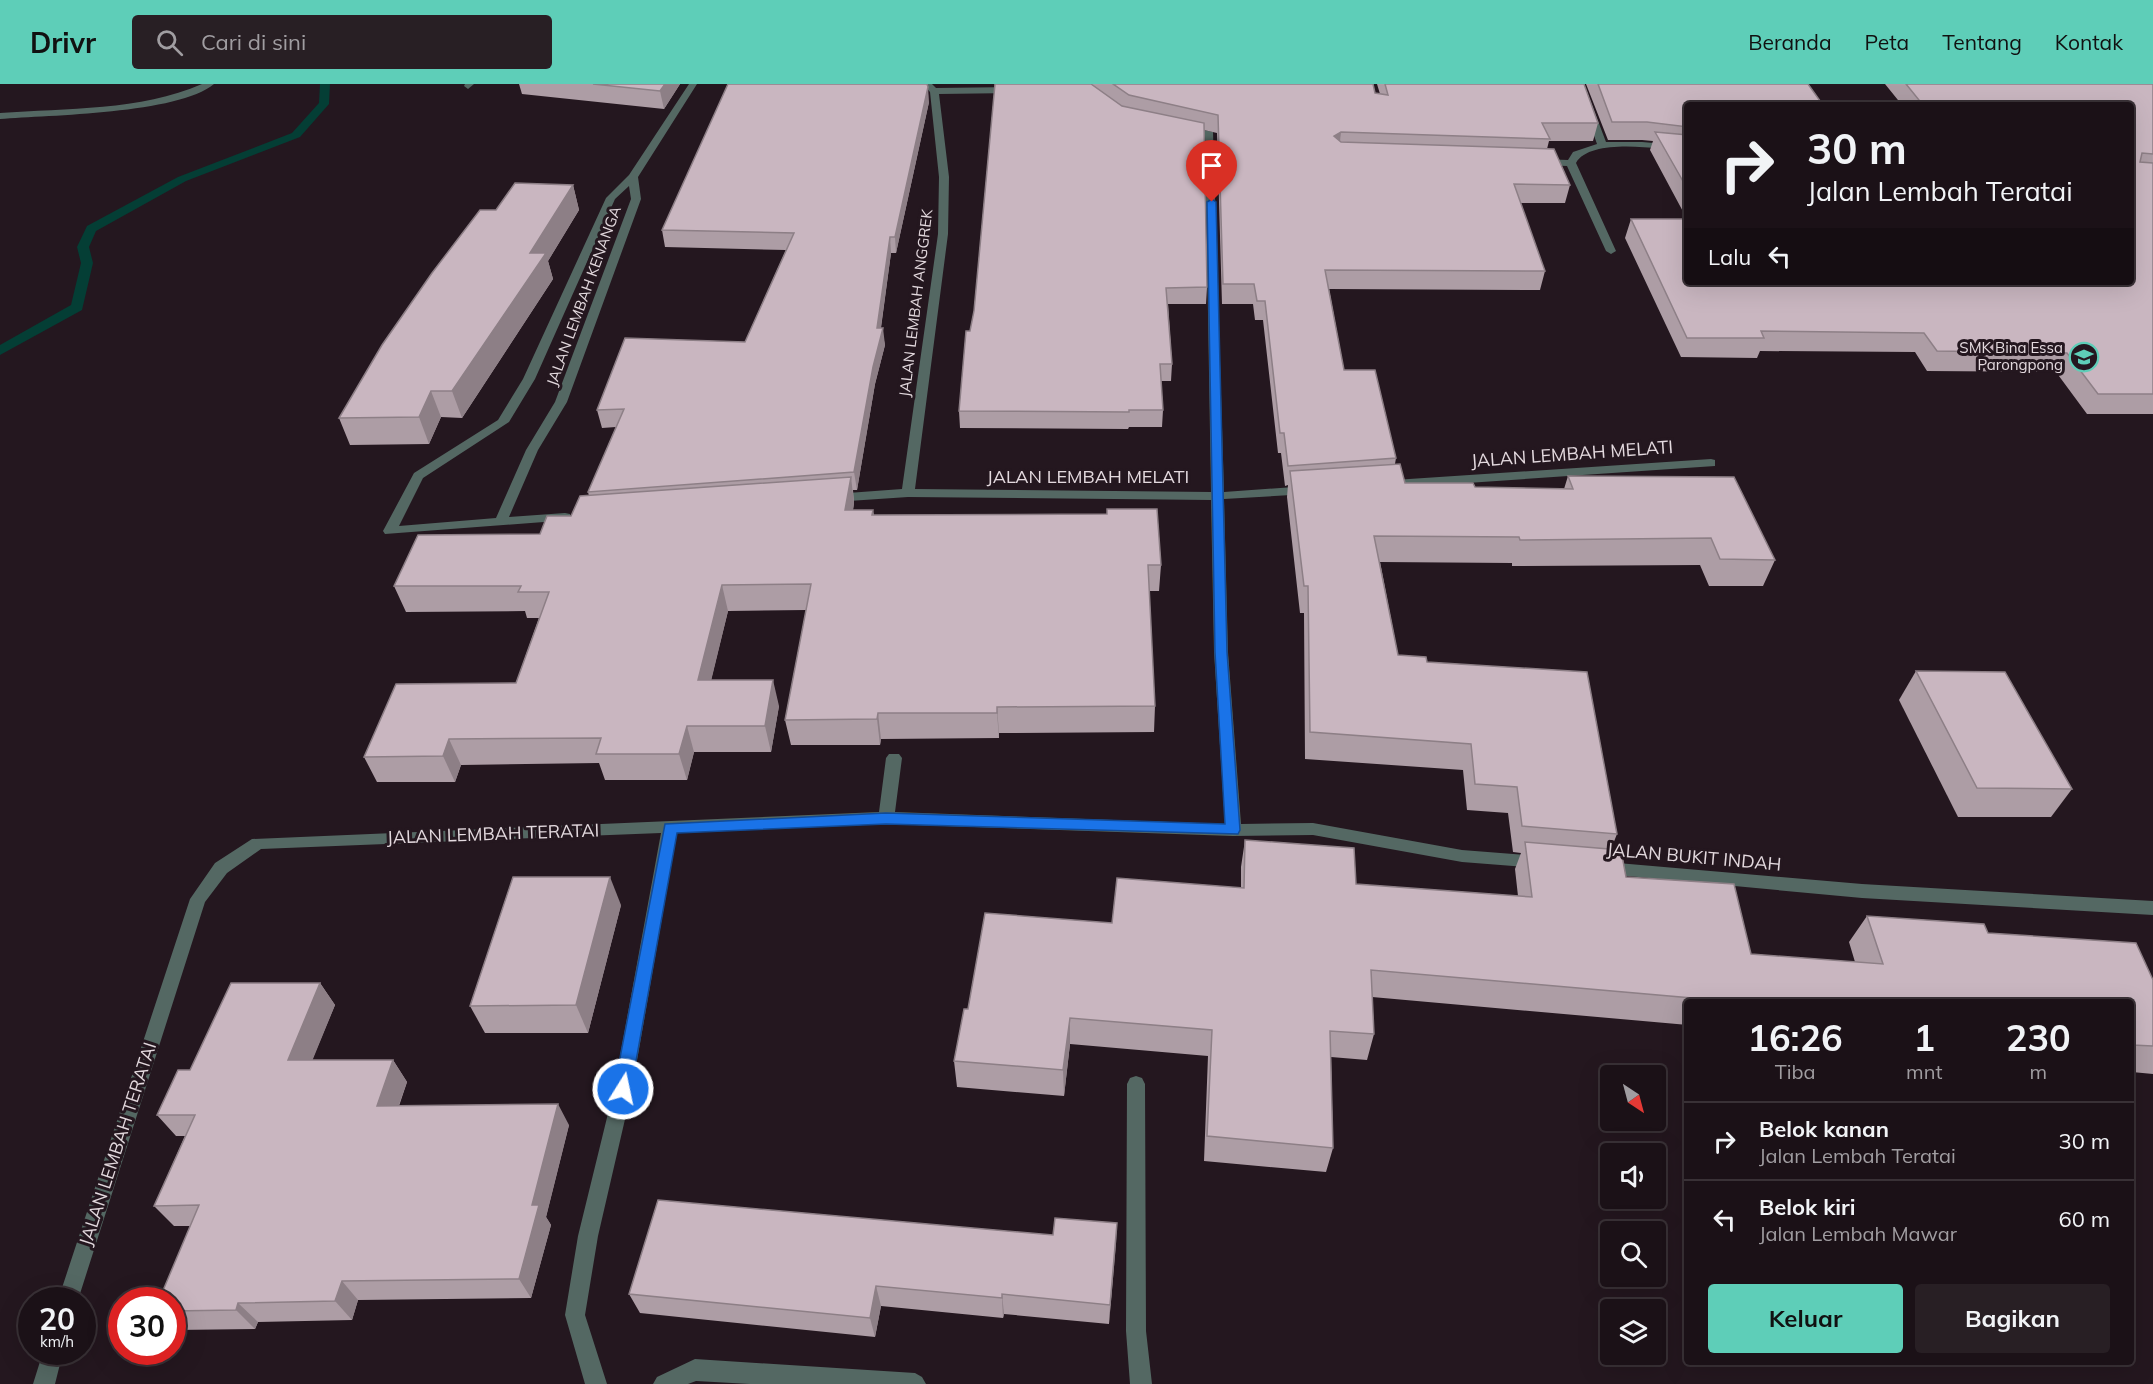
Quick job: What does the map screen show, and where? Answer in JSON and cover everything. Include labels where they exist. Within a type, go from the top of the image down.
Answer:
[{"type":"street","points":[[0,116],[154,101],[181,96],[210,84]]},
{"type":"street","points":[[582,516],[390,531],[418,476],[503,422],[529,379],[610,198],[633,177],[693,84]]},
{"type":"street","points":[[1580,84],[1602,144]]},
{"type":"street","points":[[931,87],[1027,90]]},
{"type":"street","name":"JALAN LEMBAH ANGGREK","points":[[908,493],[943,234],[944,177],[931,87]]},
{"type":"street","points":[[1179,128],[1210,134],[1221,652],[1233,830],[1313,829],[1462,856],[1555,864]]},
{"type":"street","points":[[1571,163],[1580,150],[1602,144],[1684,148]]},
{"type":"street","points":[[1525,162],[1571,163]]},
{"type":"street","points":[[1571,163],[1611,251]]},
{"type":"street","name":"JALAN LEMBAH KENANGA","points":[[501,522],[532,450],[561,402],[636,199],[633,177]]},
{"type":"street","name":"JALAN LEMBAH MELATI","points":[[1381,485],[1711,463]]},
{"type":"street","name":"JALAN LEMBAH MELATI","points":[[814,500],[908,493],[1216,496],[1322,489]]},
{"type":"street","points":[[886,818],[894,758]]},
{"type":"street","name":"JALAN LEMBAH TERATAI","points":[[72,1287],[198,899],[221,868],[258,843],[886,818],[1233,830]]},
{"type":"street","points":[[596,1384],[575,1315],[588,1236],[623,1089],[670,828]]},
{"type":"street","name":"JALAN BUKIT INDAH","points":[[1590,867],[1862,891],[2153,908]]},
{"type":"street","points":[[1136,1084],[1136,1331],[1141,1384]]},
{"type":"street","points":[[44,1384],[49,1365]]},
{"type":"street","points":[[664,1384],[695,1370],[915,1384]]},
{"type":"building","points":[[593,84],[665,84],[660,91]]},
{"type":"building","points":[[728,84],[927,84],[928,87],[895,237],[890,237],[877,328],[883,328],[873,367],[854,472],[588,492],[624,409],[597,410],[625,338],[745,342],[794,233],[662,230]]},
{"type":"building","points":[[995,84],[1091,84],[1122,106],[1204,123],[1207,287],[1166,288],[1172,364],[1160,364],[1163,410],[1129,410],[1129,412],[959,411],[966,331],[970,331],[974,311]]},
{"type":"building","points":[[1113,84],[1373,84],[1375,93],[1388,95],[1385,84],[1584,84],[1598,123],[1542,123],[1550,139],[1341,132],[1334,136],[1341,142],[1554,149],[1570,185],[1514,184],[1545,271],[1325,270],[1344,370],[1375,370],[1396,458],[1288,466],[1284,433],[1280,433],[1265,301],[1257,301],[1254,284],[1223,284],[1218,115],[1129,95]]},
{"type":"building","points":[[1598,84],[1808,84],[1821,102],[1684,102],[1684,127],[1647,122],[1612,122]]},
{"type":"building","points":[[1906,84],[2153,84],[2153,154],[2142,153],[2140,162],[2153,163],[2153,394],[2098,394],[2067,353],[1937,351],[1924,333],[1761,331],[1764,338],[1687,338],[1631,219],[1684,219],[1684,285],[2134,285],[2134,102],[1921,102]]},
{"type":"building","points":[[1655,132],[1684,135],[1684,183]]},
{"type":"building","points":[[515,183],[573,185],[530,253],[546,253],[452,391],[431,391],[419,417],[339,418],[382,345],[432,273],[480,210],[496,210]]},
{"type":"building","points":[[1400,464],[1405,483],[1473,483],[1475,487],[1573,489],[1568,476],[1734,477],[1775,560],[1720,559],[1711,538],[1520,540],[1519,537],[1374,536],[1398,655],[1426,657],[1427,662],[1587,672],[1617,834],[1522,826],[1517,787],[1475,784],[1471,744],[1310,732],[1308,586],[1304,586],[1290,471]]},
{"type":"building","points":[[851,477],[845,510],[873,510],[872,515],[1107,514],[1107,509],[1157,509],[1161,565],[1148,565],[1155,706],[997,707],[997,713],[878,713],[877,719],[785,720],[811,584],[722,585],[698,680],[773,680],[765,726],[687,726],[679,754],[596,754],[601,738],[449,739],[443,756],[364,757],[396,684],[516,683],[549,592],[518,592],[521,586],[394,586],[418,535],[540,534],[547,516],[571,516],[580,496]]},
{"type":"building","points":[[1916,671],[2005,672],[2072,789],[1977,788]]},
{"type":"building","points":[[1245,840],[1354,848],[1356,884],[1532,897],[1525,842],[1621,850],[1626,877],[1734,884],[1751,954],[1883,964],[1867,916],[1984,924],[1988,933],[2136,943],[2153,980],[2153,1046],[2134,1045],[2134,999],[1703,999],[1371,970],[1374,1034],[1330,1031],[1333,1148],[1207,1136],[1212,1030],[1070,1018],[1063,1070],[954,1061],[964,1009],[968,1009],[985,913],[1112,923],[1117,878],[1244,888]]},
{"type":"building","points":[[513,877],[610,877],[576,1005],[470,1006]]},
{"type":"building","points":[[231,983],[320,983],[288,1060],[393,1060],[377,1106],[558,1104],[532,1205],[539,1205],[519,1279],[342,1281],[335,1301],[238,1303],[236,1310],[186,1311],[186,1287],[164,1287],[199,1205],[154,1206],[195,1115],[157,1115],[178,1070],[190,1070]]},
{"type":"building","points":[[658,1200],[1053,1235],[1055,1218],[1117,1223],[1110,1305],[1002,1294],[1002,1298],[876,1286],[870,1318],[629,1294]]},
{"type":"waterway","points":[[0,351],[77,307],[87,263],[83,247],[91,229],[182,179],[296,135],[324,104],[325,84]]},
{"type":"place","name":"SMK Bina Essa Parongpong","points":[[2084,357]]},
{"type":"route","points":[[623,1089],[670,828],[886,818],[1233,830],[1221,652],[1216,496],[1212,202]]}]
